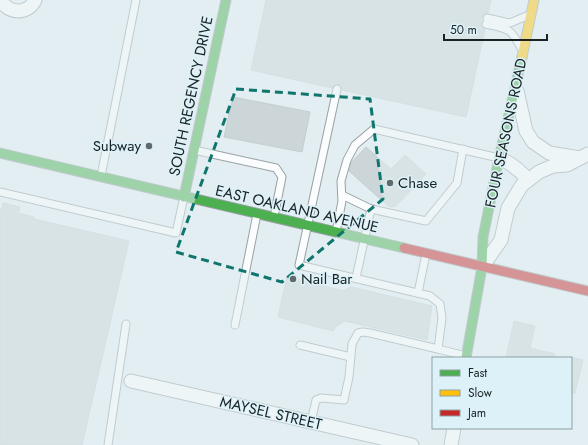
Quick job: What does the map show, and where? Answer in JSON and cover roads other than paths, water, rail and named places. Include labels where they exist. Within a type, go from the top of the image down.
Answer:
[{"type":"main road","name":"SOUTH REGENCY DRIVE","points":[[184,197],[226,0]]},
{"type":"main road","name":"FOUR SEASONS ROAD","points":[[466,357],[482,267],[483,237],[534,0]]},
{"type":"main road","name":"EAST OAKLAND AVENUE","points":[[0,153],[588,291]]},
{"type":"street","points":[[2,7],[12,10],[24,10],[30,7],[35,0]]},
{"type":"street","points":[[516,89],[526,131],[533,142],[549,153],[584,156]]},
{"type":"street","name":"FOUR SEASONS ROAD","points":[[482,267],[501,240],[508,208],[522,185],[546,169],[553,166],[567,165],[584,156]]},
{"type":"street","points":[[499,158],[510,162],[522,172],[528,180]]},
{"type":"street","name":"MAYSEL STREET","points":[[131,381],[412,445]]},
{"type":"street","points":[[451,445],[454,429]]},
{"type":"lane","points":[[101,177],[136,0]]},
{"type":"lane","points":[[524,52],[514,35],[508,29],[487,21],[510,23],[522,20],[531,14]]},
{"type":"lane","points":[[337,89],[299,265],[430,296],[440,304],[442,318],[438,349]]},
{"type":"lane","points":[[336,232],[342,201],[341,181],[347,160],[355,145],[374,128],[499,158]]},
{"type":"lane","points":[[342,195],[370,209],[426,221],[457,183],[463,149]]},
{"type":"lane","points":[[194,150],[276,168],[282,177],[274,218]]},
{"type":"lane","points":[[0,192],[176,233],[184,197]]},
{"type":"lane","points":[[356,278],[370,209]]},
{"type":"lane","points":[[235,325],[257,214]]},
{"type":"lane","points":[[418,293],[426,253]]},
{"type":"lane","points":[[108,445],[126,324]]},
{"type":"lane","points":[[311,422],[316,400],[321,398],[344,400],[352,356],[352,344],[358,333],[363,332],[466,357]]},
{"type":"lane","points":[[300,345],[352,356]]},
{"type":"place","name":"Subway","points":[[149,146]]},
{"type":"place","name":"Chase","points":[[390,183]]},
{"type":"place","name":"Nail Bar","points":[[293,279]]}]
